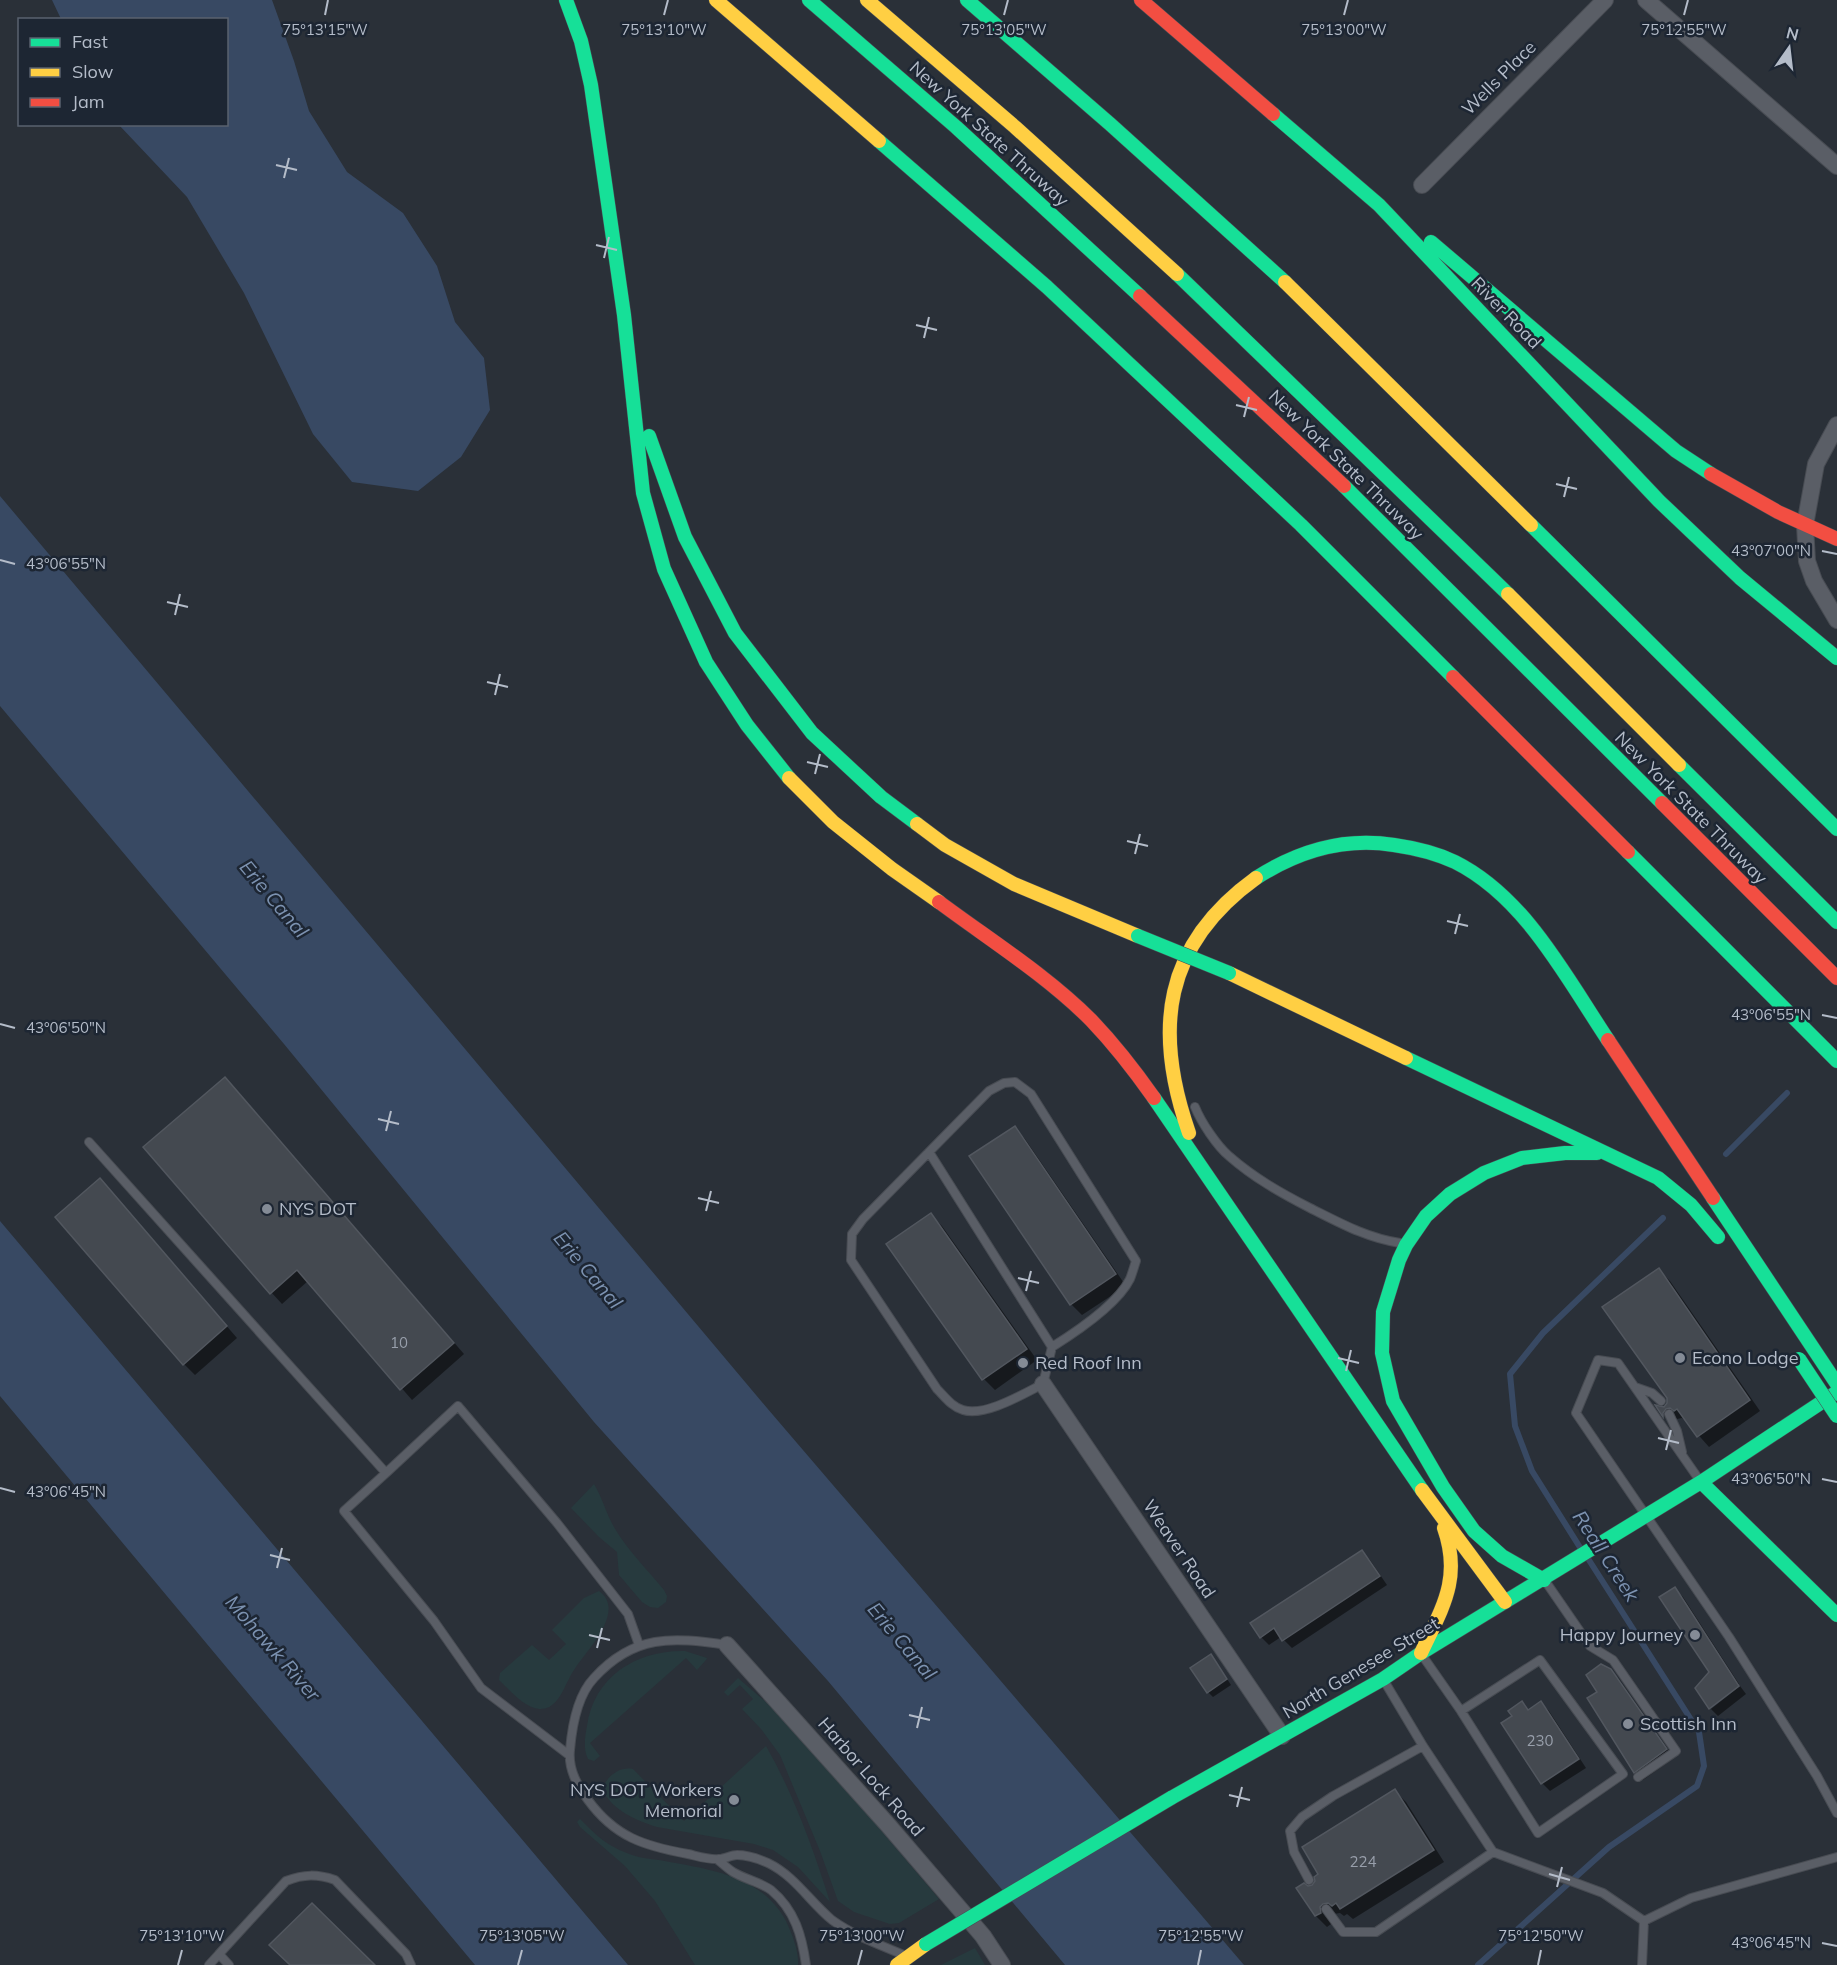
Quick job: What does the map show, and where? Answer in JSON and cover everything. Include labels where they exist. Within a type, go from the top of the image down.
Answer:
[{"type":"main road","points":[[566,0],[581,41],[591,85],[632,381],[643,493],[664,568],[706,663],[747,725],[786,775],[833,822],[892,869],[1040,975],[1092,1020],[1136,1072],[1442,1519],[1505,1602]]},
{"type":"main road","points":[[716,0],[1047,287],[1292,517],[1837,1061]]},
{"type":"main road","name":"New York State Thruway","points":[[809,0],[965,135],[1314,456],[1837,978]]},
{"type":"main road","name":"New York State Thruway","points":[[867,0],[1167,264],[1460,546],[1837,922]]},
{"type":"main road","points":[[967,0],[1110,123],[1265,262],[1837,829]]},
{"type":"main road","name":"River Road","points":[[1141,0],[1378,206],[1659,501],[1740,578],[1837,658]]},
{"type":"main road","points":[[1378,206],[1431,243],[1676,451],[1730,486],[1837,539]]},
{"type":"main road","points":[[632,381],[685,537],[735,633],[812,733],[882,797],[945,845],[1014,884],[1228,973],[1601,1153],[1658,1178],[1702,1214],[1728,1253]]},
{"type":"main road","points":[[1205,1175],[1179,1106],[1169,1066],[1168,1021],[1174,988],[1193,942],[1206,925],[1247,883],[1296,856],[1343,843],[1381,842],[1431,852],[1463,866],[1505,896],[1534,929],[1837,1384]]},
{"type":"main road","points":[[1544,1580],[1502,1556],[1474,1531],[1443,1487],[1393,1401],[1382,1353],[1383,1312],[1406,1245],[1426,1216],[1450,1194],[1485,1173],[1522,1158],[1565,1153],[1601,1153]]},
{"type":"main road","points":[[1796,1354],[1837,1416]]},
{"type":"main road","name":"North Genesee Street","points":[[903,1961],[926,1944],[1171,1798],[1383,1679],[1421,1653],[1646,1517],[1837,1392]]},
{"type":"main road","points":[[1701,1482],[1837,1615]]},
{"type":"main road","points":[[1421,1653],[1449,1585],[1452,1557],[1442,1519]]},
{"type":"street","name":"Wells Place","points":[[1422,185],[1605,0]]},
{"type":"street","points":[[1646,0],[1837,166]]},
{"type":"street","points":[[1837,425],[1816,464],[1805,525],[1807,561],[1827,607],[1837,620]]},
{"type":"street","name":"Weaver Road","points":[[1043,1384],[1282,1736]]},
{"type":"street","name":"Harbor Lock Road","points":[[727,1645],[888,1825],[983,1936],[1002,1965]]},
{"type":"lane","points":[[1168,1021],[1179,1067],[1187,1087]]},
{"type":"lane","points":[[1015,1082],[1031,1094],[1136,1261],[1129,1280],[1113,1300],[1084,1326],[1052,1347],[1043,1384],[996,1406],[978,1411],[964,1410],[952,1404],[937,1389],[851,1260],[852,1234],[857,1227],[990,1090],[1004,1083],[1015,1082]]},
{"type":"lane","points":[[1191,1097],[1200,1118],[1227,1155],[1264,1184],[1357,1232],[1378,1240],[1406,1245]]},
{"type":"lane","points":[[89,1142],[386,1473]]},
{"type":"lane","points":[[929,1152],[1052,1347]]},
{"type":"lane","points":[[1701,1482],[1618,1363],[1598,1360],[1576,1413],[1729,1637],[1817,1776],[1837,1813]]},
{"type":"lane","points":[[1635,1387],[1652,1393],[1661,1401]]},
{"type":"lane","points":[[569,1755],[481,1688],[434,1621],[344,1511],[458,1406],[557,1523],[628,1614],[639,1645]]},
{"type":"lane","points":[[1669,1414],[1677,1431],[1683,1456]]},
{"type":"lane","points":[[1544,1580],[1590,1647],[1613,1660],[1676,1751],[1638,1777]]},
{"type":"lane","points":[[727,1645],[691,1639],[669,1639],[639,1645],[607,1663],[588,1684],[573,1722],[569,1755],[575,1782],[600,1816],[625,1836],[654,1848],[718,1860],[736,1855],[768,1863],[797,1883],[832,1919],[903,1961]]},
{"type":"lane","points":[[1421,1653],[1461,1711],[1538,1833],[1623,1774],[1540,1660],[1461,1711]]},
{"type":"lane","points":[[1383,1679],[1422,1746],[1493,1852],[1603,1893],[1644,1921]]},
{"type":"lane","points":[[1309,1880],[1294,1852],[1290,1831],[1302,1817],[1333,1796],[1422,1746]]},
{"type":"lane","points":[[1326,1909],[1343,1932],[1376,1932],[1493,1852]]},
{"type":"lane","points":[[1644,1921],[1691,1898],[1837,1857]]},
{"type":"lane","points":[[718,1860],[731,1871],[770,1890],[790,1911],[803,1941],[806,1965]]},
{"type":"lane","points":[[209,1965],[286,1881],[302,1875],[319,1875],[335,1880],[406,1954],[411,1965]]},
{"type":"lane","points":[[1642,1965],[1644,1921]]},
{"type":"lane","points":[[219,1954],[229,1965]]},
{"type":"green space","points":[[594,1484],[619,1535],[664,1590],[667,1596],[666,1602],[658,1608],[650,1607],[642,1602],[619,1575],[617,1552],[571,1508]]},
{"type":"green space","points":[[599,1591],[606,1599],[609,1609],[607,1620],[595,1642],[571,1674],[559,1698],[548,1708],[542,1709],[533,1708],[522,1702],[499,1680],[500,1673],[532,1645],[549,1660],[566,1644],[552,1630],[584,1598]]},
{"type":"green space","points":[[685,1651],[707,1658],[697,1670],[686,1658],[590,1743],[600,1756],[594,1761],[588,1759],[585,1751],[585,1738],[591,1708],[608,1680],[621,1669],[650,1655]]},
{"type":"green space","points":[[738,1678],[767,1703],[868,1815],[939,1899],[899,1923],[890,1924],[854,1912],[838,1901],[780,1755],[761,1729],[742,1709],[753,1699],[740,1685],[728,1696],[724,1692]]},
{"type":"green space","points":[[766,1746],[802,1822],[830,1902],[798,1867],[773,1850],[754,1844],[657,1827],[633,1818],[619,1809],[602,1790],[607,1781],[618,1771],[633,1769],[684,1821]]},
{"type":"green space","points":[[580,1819],[603,1840],[623,1852],[731,1876],[762,1893],[775,1905],[786,1921],[796,1948],[798,1965],[695,1965],[655,1901],[625,1866],[580,1827],[577,1822]]},
{"type":"green space","points":[[975,1948],[985,1965],[941,1965]]},
{"type":"water","points":[[52,0],[272,0],[309,111],[347,172],[403,213],[437,266],[455,322],[484,358],[490,410],[461,457],[418,491],[352,482],[313,434],[244,293],[187,197],[120,126],[228,126],[228,18],[61,18]]},
{"type":"water","name":"Erie Canal","points":[[0,496],[767,1408],[1244,1965],[1065,1965],[828,1681],[594,1422],[284,1044],[0,706]]},
{"type":"water","name":"Mohawk River","points":[[0,1221],[628,1965],[475,1965],[0,1396]]},
{"type":"building","name":"NYS DOT","points":[[225,1077],[454,1343],[400,1390],[297,1270],[270,1294],[143,1147]]},
{"type":"building","points":[[1015,1126],[1116,1274],[1070,1305],[969,1156]]},
{"type":"building","points":[[100,1178],[227,1326],[183,1365],[55,1217]]},
{"type":"building","points":[[931,1213],[1027,1349],[982,1380],[886,1244]]},
{"type":"building","name":"Econo Lodge","points":[[1659,1268],[1750,1400],[1697,1437],[1677,1409],[1674,1411],[1670,1408],[1666,1409],[1663,1417],[1655,1405],[1664,1407],[1667,1398],[1602,1307]]},
{"type":"building","points":[[1362,1550],[1380,1576],[1282,1641],[1274,1628],[1260,1638],[1250,1623]]},
{"type":"building","name":"Happy Journey","points":[[1675,1587],[1739,1686],[1709,1709],[1695,1688],[1709,1672],[1659,1597]]},
{"type":"building","points":[[1211,1654],[1227,1679],[1207,1693],[1190,1668]]},
{"type":"building","name":"Scottish Inn","points":[[1601,1664],[1611,1669],[1667,1749],[1634,1773],[1587,1698],[1597,1692],[1586,1675]]},
{"type":"building","points":[[1522,1701],[1528,1710],[1541,1701],[1579,1759],[1541,1784],[1501,1723],[1512,1716],[1508,1711]]},
{"type":"building","points":[[1395,1789],[1434,1850],[1340,1909],[1336,1903],[1332,1906],[1328,1903],[1323,1904],[1320,1907],[1321,1913],[1315,1916],[1296,1888],[1304,1883],[1308,1886],[1312,1885],[1315,1881],[1314,1877],[1318,1874],[1302,1847]]},
{"type":"building","points":[[312,1903],[375,1965],[290,1965],[269,1945]]},
{"type":"waterway","name":"Reall Creek","points":[[1726,1154],[1787,1093]]},
{"type":"waterway","name":"Reall Creek","points":[[1581,1549],[1532,1471],[1515,1426],[1510,1374],[1543,1333],[1663,1218]]},
{"type":"waterway","name":"Reall Creek","points":[[1478,1965],[1609,1847],[1697,1786],[1704,1766],[1699,1732],[1587,1557]]},
{"type":"traffic: fast","points":[[566,0],[581,41],[591,85],[624,315],[643,493],[664,569],[706,662],[747,725],[789,778]]},
{"type":"traffic: fast","points":[[809,0],[956,127],[1140,296]]},
{"type":"traffic: fast","points":[[967,0],[1110,124],[1285,282]]},
{"type":"traffic: fast","points":[[1273,114],[1379,205],[1659,501],[1740,578],[1837,658]]},
{"type":"traffic: fast","points":[[879,141],[1047,287],[1301,525],[1453,677]]},
{"type":"traffic: fast","points":[[1431,242],[1676,451],[1711,474]]},
{"type":"traffic: fast","points":[[1177,274],[1508,594]]},
{"type":"traffic: fast","points":[[649,436],[685,537],[735,633],[812,733],[881,797],[917,824]]},
{"type":"traffic: fast","points":[[1344,486],[1662,803]]},
{"type":"traffic: fast","points":[[1531,525],[1837,829]]},
{"type":"traffic: fast","points":[[1679,765],[1837,922]]},
{"type":"traffic: fast","points":[[1256,878],[1288,860],[1322,848],[1357,843],[1410,848],[1433,853],[1455,862],[1480,877],[1523,917],[1560,965],[1608,1040]]},
{"type":"traffic: fast","points":[[1628,852],[1837,1061]]},
{"type":"traffic: fast","points":[[1138,936],[1229,973]]},
{"type":"traffic: fast","points":[[1406,1058],[1658,1178],[1691,1205],[1718,1237]]},
{"type":"traffic: fast","points":[[1154,1098],[1422,1490]]},
{"type":"traffic: fast","points":[[1544,1580],[1502,1556],[1474,1531],[1443,1487],[1393,1401],[1382,1353],[1383,1312],[1406,1245],[1426,1216],[1450,1194],[1484,1173],[1522,1158],[1565,1153],[1597,1153]]},
{"type":"traffic: fast","points":[[1713,1198],[1837,1384]]},
{"type":"traffic: fast","points":[[1799,1359],[1837,1416]]},
{"type":"traffic: fast","points":[[1171,1798],[1383,1679],[1421,1653],[1701,1482],[1837,1392]]},
{"type":"traffic: fast","points":[[1701,1482],[1837,1615]]},
{"type":"traffic: fast","points":[[926,1944],[1171,1798]]},
{"type":"traffic: slow","points":[[716,0],[879,141]]},
{"type":"traffic: slow","points":[[867,0],[1015,127],[1177,274]]},
{"type":"traffic: slow","points":[[1285,282],[1531,525]]},
{"type":"traffic: slow","points":[[1508,594],[1679,765]]},
{"type":"traffic: slow","points":[[789,778],[833,822],[892,869],[939,902]]},
{"type":"traffic: slow","points":[[917,824],[945,845],[1014,884],[1138,936]]},
{"type":"traffic: slow","points":[[1189,1133],[1171,1059],[1170,1025],[1174,992],[1184,961],[1201,932],[1225,904],[1256,878]]},
{"type":"traffic: slow","points":[[1229,973],[1406,1058]]},
{"type":"traffic: slow","points":[[1422,1490],[1505,1602]]},
{"type":"traffic: slow","points":[[1421,1653],[1442,1607],[1450,1578],[1449,1546],[1444,1528]]},
{"type":"traffic: slow","points":[[897,1965],[926,1944]]},
{"type":"traffic: jam","points":[[1141,0],[1273,114]]},
{"type":"traffic: jam","points":[[1140,296],[1344,486]]},
{"type":"traffic: jam","points":[[1711,474],[1778,512],[1837,539]]},
{"type":"traffic: jam","points":[[1453,677],[1628,852]]},
{"type":"traffic: jam","points":[[1662,803],[1837,978]]},
{"type":"traffic: jam","points":[[939,902],[1037,973],[1074,1004],[1108,1039],[1154,1098]]},
{"type":"traffic: jam","points":[[1608,1040],[1713,1198]]},
{"type":"place","name":"NYS DOT","points":[[267,1209]]},
{"type":"place","name":"Econo Lodge","points":[[1680,1358]]},
{"type":"place","name":"Red Roof Inn","points":[[1023,1363]]},
{"type":"place","name":"Happy Journey","points":[[1695,1635]]},
{"type":"place","name":"Scottish Inn","points":[[1628,1724]]},
{"type":"place","name":"NYS DOT Workers Memorial","points":[[734,1800]]}]
